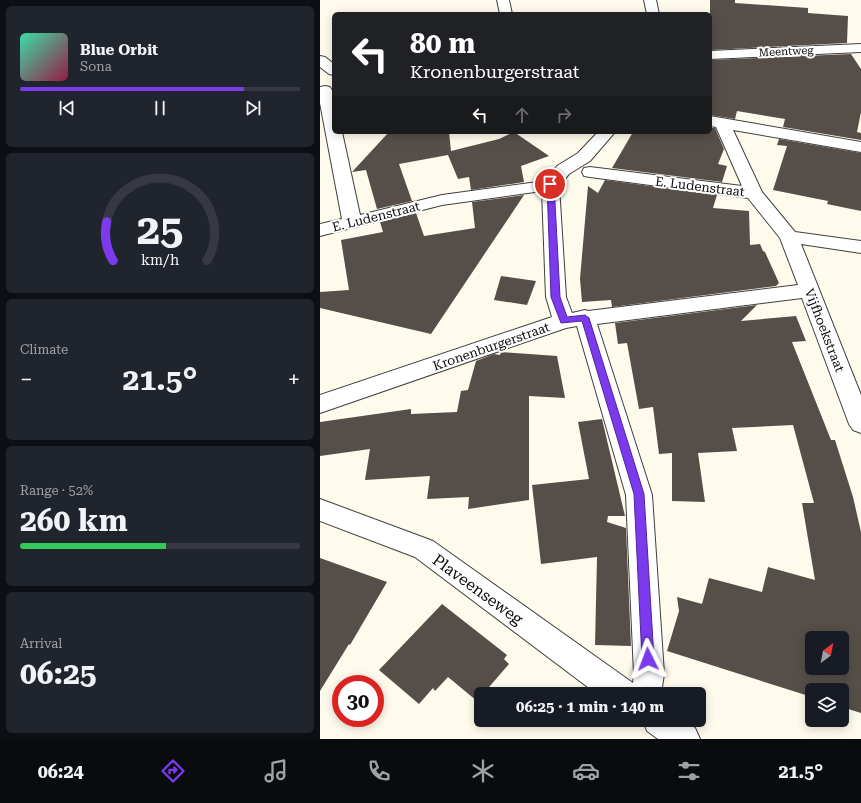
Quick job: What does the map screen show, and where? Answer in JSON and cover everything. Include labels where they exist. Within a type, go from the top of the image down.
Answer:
[{"type":"street","points":[[503,0],[506,12]]},
{"type":"street","points":[[650,0],[653,12]]},
{"type":"street","name":"Meentweg","points":[[712,55],[861,48]]},
{"type":"street","points":[[320,60],[332,69]]},
{"type":"street","points":[[326,90],[332,120]]},
{"type":"street","points":[[716,122],[861,147]]},
{"type":"street","points":[[716,122],[754,192]]},
{"type":"street","points":[[335,134],[352,221]]},
{"type":"street","points":[[605,134],[584,157],[563,170],[550,184],[556,297],[575,319],[639,494],[649,674],[647,687]]},
{"type":"street","name":"E. Ludenstraat","points":[[590,172],[754,192],[789,237]]},
{"type":"street","name":"E. Ludenstraat","points":[[320,230],[442,200],[550,184]]},
{"type":"street","points":[[789,237],[860,246]]},
{"type":"street","name":"Vijfhoekstraat","points":[[789,237],[861,424]]},
{"type":"street","name":"Kronenburgerstraat","points":[[320,404],[575,319],[810,290]]},
{"type":"street","name":"Plaveenseweg","points":[[320,510],[424,549],[612,687]]},
{"type":"street","points":[[668,727],[684,739]]},
{"type":"building","points":[[710,0],[735,0],[735,3],[808,8],[808,13],[848,16],[847,43],[712,50],[712,12],[710,12]]},
{"type":"building","points":[[851,54],[861,69],[861,112],[857,132],[861,133],[861,140],[783,127],[785,119],[737,111],[735,119],[712,115],[712,60]]},
{"type":"building","points":[[712,128],[715,128],[724,149],[718,164],[727,166],[722,182],[612,168],[632,134],[712,134]]},
{"type":"building","points":[[387,134],[449,134],[451,151],[499,139],[510,134],[517,134],[549,156],[521,166],[524,182],[471,190],[469,177],[458,179],[448,155],[399,164],[412,201],[377,209],[366,170],[352,172]]},
{"type":"building","points":[[779,139],[861,153],[861,211],[827,204],[828,201],[773,190],[787,146],[777,145]]},
{"type":"building","points":[[605,180],[717,195],[713,208],[749,211],[750,245],[760,244],[779,283],[776,286],[612,307],[611,300],[582,302],[580,279],[588,186],[598,193]]},
{"type":"building","points":[[524,195],[431,334],[320,308],[320,292],[349,290],[341,240],[383,232],[380,222],[416,213],[424,236],[475,228],[472,202]]},
{"type":"building","points":[[501,276],[536,281],[527,305],[494,300]]},
{"type":"building","points":[[757,305],[741,321],[796,316],[806,341],[792,342],[831,440],[835,440],[853,497],[861,532],[861,713],[849,709],[849,683],[805,683],[805,695],[667,651],[679,611],[677,597],[702,604],[709,578],[762,592],[768,567],[815,580],[802,503],[814,503],[793,425],[732,428],[737,451],[698,453],[705,502],[672,501],[672,453],[659,454],[653,407],[639,409],[627,343],[618,344],[615,323]]},
{"type":"building","points":[[501,352],[557,356],[565,398],[529,396],[529,500],[468,509],[469,497],[427,499],[430,476],[365,480],[370,449],[320,456],[320,422],[411,409],[411,414],[457,412],[461,391],[468,390],[476,361],[494,354],[500,355]]},
{"type":"building","points":[[602,419],[625,516],[608,516],[607,522],[626,528],[631,646],[595,645],[597,557],[541,564],[532,485],[589,479],[578,422]]},
{"type":"building","points":[[320,558],[387,582],[350,645],[349,644],[320,691]]},
{"type":"building","points":[[442,604],[507,655],[504,659],[509,664],[489,687],[474,687],[474,699],[448,677],[435,691],[433,688],[419,704],[379,670]]},
{"type":"route","points":[[550,184],[556,297],[564,321],[585,318],[639,494],[648,659]]}]
